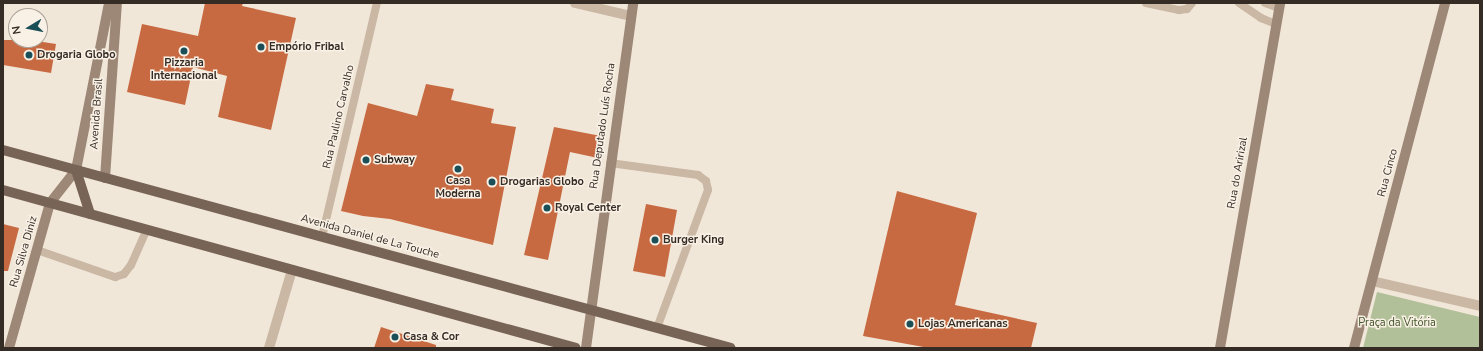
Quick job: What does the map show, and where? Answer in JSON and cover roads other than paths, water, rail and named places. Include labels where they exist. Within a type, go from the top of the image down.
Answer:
[{"type":"main road","name":"Avenida Daniel de La Touche","points":[[3,150],[731,348]]},
{"type":"main road","points":[[76,170],[90,214]]},
{"type":"main road","points":[[3,190],[576,348]]},
{"type":"street","name":"Avenida Brasil","points":[[76,170],[109,3]]},
{"type":"street","name":"Avenida Brasil","points":[[105,178],[117,3]]},
{"type":"street","points":[[575,3],[631,16]]},
{"type":"street","name":"Rua Deputado Luís Rocha","points":[[586,348],[590,309],[633,3]]},
{"type":"street","name":"Rua Cinco","points":[[1354,348],[1445,3]]},
{"type":"street","name":"Rua do Aririzal","points":[[1220,348],[1279,5]]},
{"type":"street","name":"Rua Silva Diniz","points":[[9,348],[50,203],[76,170]]},
{"type":"street","points":[[269,348],[292,270]]},
{"type":"street","points":[[1372,281],[1480,306]]},
{"type":"lane","name":"Rua Paulino Carvalho","points":[[322,237],[377,3]]},
{"type":"lane","points":[[1146,3],[1179,10],[1187,9],[1192,3]]},
{"type":"lane","points":[[1239,3],[1261,18],[1276,24]]},
{"type":"lane","points":[[1265,3],[1279,5]]},
{"type":"lane","points":[[610,163],[698,175],[706,181],[708,190],[657,328]]},
{"type":"lane","points":[[37,250],[115,277],[124,274],[131,265],[146,229]]},
{"type":"place","name":"Empório Fribal","points":[[261,47]]},
{"type":"place","name":"Pizzaria Internacional","points":[[184,51]]},
{"type":"place","name":"Drogaria Globo","points":[[29,55]]},
{"type":"place","name":"Subway","points":[[366,160]]},
{"type":"place","name":"Casa Moderna","points":[[458,169]]},
{"type":"place","name":"Drogarias Globo","points":[[492,182]]},
{"type":"place","name":"Royal Center","points":[[547,208]]},
{"type":"place","name":"Burger King","points":[[655,240]]},
{"type":"place","name":"Lojas Americanas","points":[[910,324]]},
{"type":"place","name":"Casa & Cor","points":[[395,337]]},
{"type":"park label","name":"Praça da Vitória","points":[[1397,323]]}]
